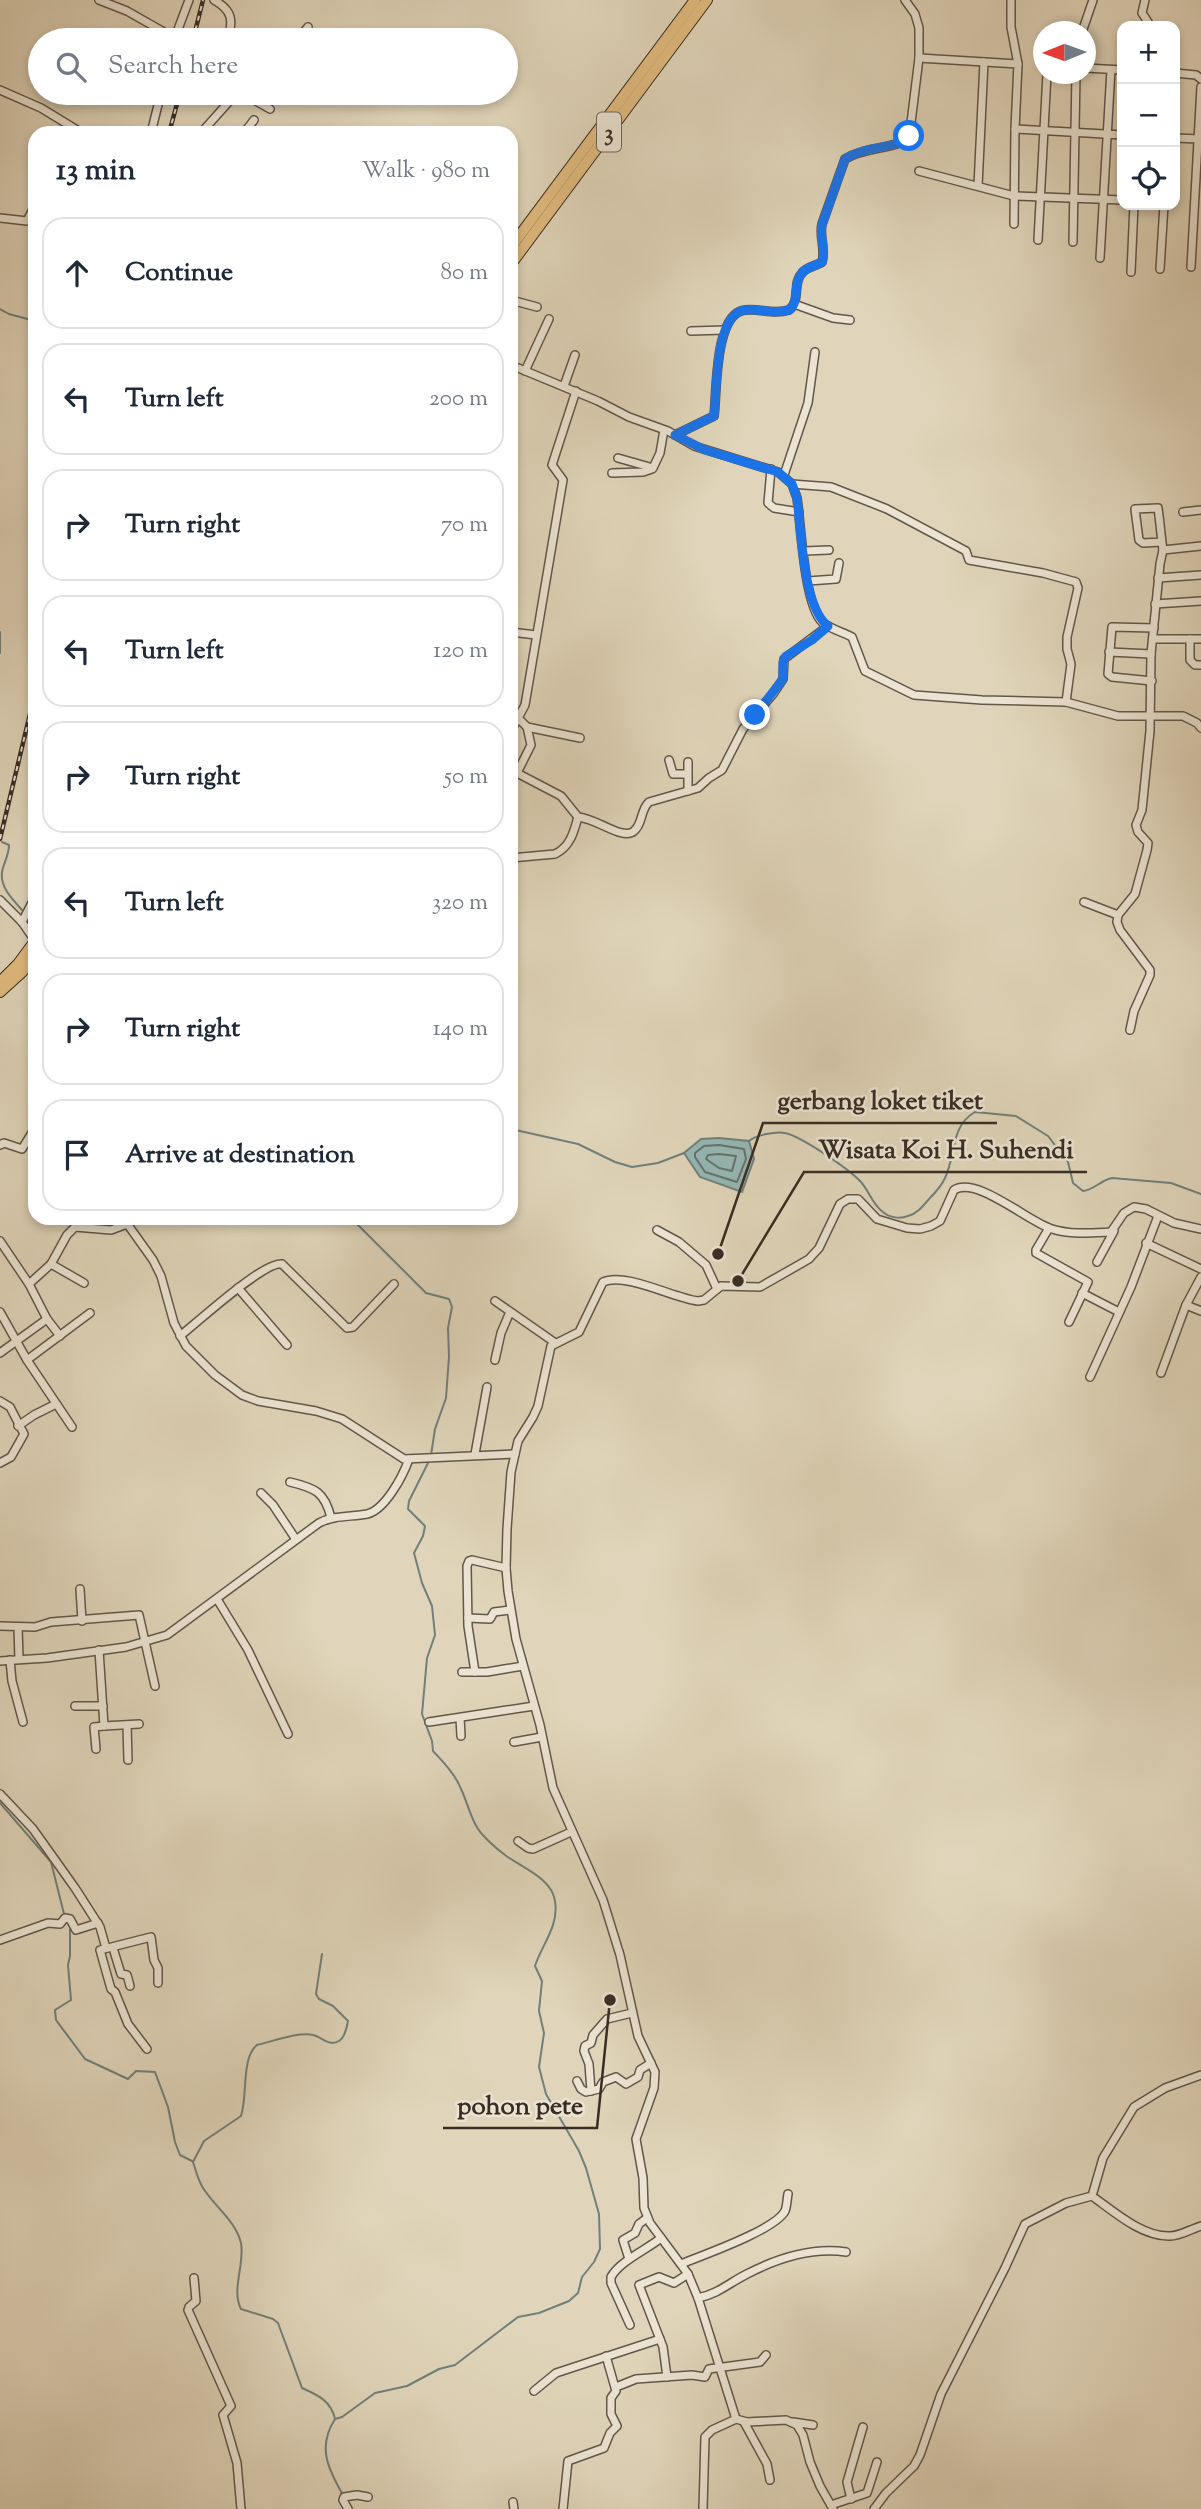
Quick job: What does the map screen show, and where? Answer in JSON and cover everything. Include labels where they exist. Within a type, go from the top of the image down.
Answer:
[{"type":"main road","name":"3","points":[[518,253],[549,205],[695,0]]},
{"type":"main road","name":"3","points":[[518,239],[549,205],[707,0]]},
{"type":"main road","points":[[0,982],[28,958]]},
{"type":"main road","points":[[0,992],[22,972],[28,962]]},
{"type":"street","points":[[99,0],[127,11],[156,28]]},
{"type":"street","points":[[180,28],[189,0]]},
{"type":"street","points":[[215,0],[225,6],[230,14],[229,28]]},
{"type":"street","points":[[675,435],[714,416],[715,376],[725,330],[737,312],[783,312],[793,307],[799,276],[822,262],[824,258],[821,231],[845,159],[854,153],[898,144],[909,139],[919,58],[918,21],[905,0]]},
{"type":"street","points":[[1011,0],[1011,27],[1018,64],[1014,224]]},
{"type":"street","points":[[1086,21],[1093,0]]},
{"type":"street","points":[[1145,0],[1142,15],[1147,21]]},
{"type":"street","points":[[919,58],[1018,64]]},
{"type":"street","points":[[978,186],[984,62]]},
{"type":"street","points":[[1096,69],[1117,70]]},
{"type":"street","points":[[1100,258],[1111,70]]},
{"type":"street","points":[[1180,73],[1196,75],[1201,79]]},
{"type":"street","points":[[1038,240],[1046,84]]},
{"type":"street","points":[[1073,242],[1076,84]]},
{"type":"street","points":[[1191,268],[1201,87]]},
{"type":"street","points":[[0,90],[28,102]]},
{"type":"street","points":[[34,105],[71,126]]},
{"type":"street","points":[[153,126],[158,105]]},
{"type":"street","points":[[210,126],[227,105]]},
{"type":"street","points":[[264,105],[270,109]]},
{"type":"street","points":[[249,126],[254,120]]},
{"type":"street","points":[[1015,129],[1117,135]]},
{"type":"street","points":[[1180,138],[1199,139]]},
{"type":"street","points":[[919,171],[1014,196],[1117,200]]},
{"type":"street","points":[[1131,272],[1133,210]]},
{"type":"street","points":[[1160,269],[1164,210]]},
{"type":"street","points":[[0,218],[28,213]]},
{"type":"street","points":[[518,302],[537,307]]},
{"type":"street","points":[[794,304],[834,318],[850,320]]},
{"type":"street","points":[[524,371],[549,319]]},
{"type":"street","points":[[691,331],[725,330]]},
{"type":"street","points":[[784,475],[808,403],[815,352]]},
{"type":"street","points":[[564,386],[575,355]]},
{"type":"street","points":[[518,368],[576,391],[694,446],[784,475],[792,484],[799,512],[808,581],[818,617],[828,626],[852,636],[867,672],[914,695],[1066,702],[1118,716],[1183,716],[1200,724]]},
{"type":"street","points":[[518,771],[531,746],[527,727],[519,719],[525,705],[564,480],[552,465],[576,391]]},
{"type":"street","points":[[612,473],[643,472],[653,468],[660,453],[664,430]]},
{"type":"street","points":[[618,458],[653,468]]},
{"type":"street","points":[[771,469],[768,503],[774,508],[799,512]]},
{"type":"street","points":[[792,484],[831,487],[887,509],[966,551],[969,560],[1043,573],[1076,583],[1078,588],[1067,637],[1071,664],[1066,702]]},
{"type":"street","points":[[1130,1030],[1150,970],[1117,922],[1118,915],[1135,894],[1146,861],[1148,843],[1138,832],[1136,825],[1142,810],[1150,717],[1151,654],[1162,546],[1158,507],[1135,509],[1140,541],[1162,546],[1201,546]]},
{"type":"street","points":[[1183,512],[1201,510]]},
{"type":"street","points":[[804,551],[829,550]]},
{"type":"street","points":[[808,581],[836,579],[839,563]]},
{"type":"street","points":[[1158,578],[1201,575]]},
{"type":"street","points":[[1155,604],[1201,601]]},
{"type":"street","points":[[518,774],[561,796],[578,817],[607,825],[615,832],[628,834],[636,830],[644,806],[649,802],[700,787],[722,770],[743,729],[783,679],[784,659],[828,626]]},
{"type":"street","points":[[1152,681],[1108,674],[1112,627],[1154,628]]},
{"type":"street","points":[[518,633],[536,635]]},
{"type":"street","points":[[1153,639],[1201,639]]},
{"type":"street","points":[[1190,639],[1190,660],[1195,665],[1201,665]]},
{"type":"street","points":[[1109,652],[1151,654]]},
{"type":"street","points":[[527,727],[580,738]]},
{"type":"street","points":[[669,760],[673,774],[687,775]]},
{"type":"street","points":[[688,762],[688,792]]},
{"type":"street","points":[[518,857],[562,851],[571,839],[578,817]]},
{"type":"street","points":[[0,900],[28,931]]},
{"type":"street","points":[[1084,902],[1118,915]]},
{"type":"street","points":[[22,922],[28,910]]},
{"type":"street","points":[[0,1145],[5,1143],[22,1149],[28,1139]]},
{"type":"street","points":[[770,2480],[767,2464],[740,2421],[688,2274],[647,2218],[635,2139],[656,2082],[632,2013],[620,1955],[603,1900],[553,1788],[510,1610],[506,1567],[510,1487],[518,1441],[538,1406],[548,1350],[554,1342],[579,1332],[601,1284],[606,1280],[646,1285],[698,1301],[704,1300],[724,1286],[760,1287],[809,1259],[819,1248],[840,1204],[848,1199],[859,1199],[877,1219],[920,1229],[940,1221],[954,1190],[968,1186],[1049,1228],[1074,1234],[1114,1231]]},
{"type":"street","points":[[1097,1262],[1124,1213],[1134,1207],[1146,1209],[1174,1223],[1201,1229]]},
{"type":"street","points":[[1090,1377],[1158,1216]]},
{"type":"street","points":[[29,1284],[51,1264],[67,1235],[76,1226],[111,1230],[119,1225]]},
{"type":"street","points":[[128,1225],[153,1260],[180,1336],[195,1357],[242,1395],[258,1401],[316,1411],[342,1419],[372,1436],[398,1456],[409,1459],[515,1454]]},
{"type":"street","points":[[1049,1228],[1036,1253],[1087,1280],[1069,1322]]},
{"type":"street","points":[[657,1230],[679,1242],[706,1265],[717,1289]]},
{"type":"street","points":[[0,1241],[60,1336]]},
{"type":"street","points":[[1146,1243],[1201,1269]]},
{"type":"street","points":[[180,1336],[238,1288],[269,1266],[279,1263],[342,1325],[350,1329],[394,1284]]},
{"type":"street","points":[[51,1264],[84,1283]]},
{"type":"street","points":[[1161,1373],[1186,1305],[1201,1277]]},
{"type":"street","points":[[238,1288],[287,1345]]},
{"type":"street","points":[[1083,1293],[1119,1312]]},
{"type":"street","points":[[495,1301],[554,1342]]},
{"type":"street","points":[[1186,1305],[1201,1311]]},
{"type":"street","points":[[0,1312],[27,1360],[72,1427]]},
{"type":"street","points":[[495,1360],[501,1333],[510,1312]]},
{"type":"street","points":[[27,1360],[90,1314]]},
{"type":"street","points":[[0,1353],[47,1319]]},
{"type":"street","points":[[475,1454],[487,1387]]},
{"type":"street","points":[[0,1401],[10,1407],[23,1431],[23,1438],[11,1457],[0,1463]]},
{"type":"street","points":[[18,1426],[56,1404]]},
{"type":"street","points":[[0,1661],[58,1656],[145,1643],[174,1631],[295,1538],[323,1521],[377,1510],[399,1481],[409,1459]]},
{"type":"street","points":[[290,1482],[307,1486],[322,1495],[331,1518]]},
{"type":"street","points":[[261,1493],[273,1505],[295,1538]]},
{"type":"street","points":[[475,1672],[468,1618],[469,1561],[506,1567]]},
{"type":"street","points":[[80,1589],[82,1621]]},
{"type":"street","points":[[217,1599],[248,1650],[288,1734]]},
{"type":"street","points":[[468,1618],[489,1619],[494,1612],[510,1610]]},
{"type":"street","points":[[0,1626],[41,1626],[51,1622],[139,1615],[155,1686]]},
{"type":"street","points":[[18,1627],[19,1659]]},
{"type":"street","points":[[99,1650],[104,1726]]},
{"type":"street","points":[[10,1660],[12,1681],[23,1722]]},
{"type":"street","points":[[462,1672],[523,1666]]},
{"type":"street","points":[[75,1706],[103,1706]]},
{"type":"street","points":[[429,1722],[534,1706]]},
{"type":"street","points":[[460,1718],[461,1735]]},
{"type":"street","points":[[96,1749],[94,1727],[139,1724]]},
{"type":"street","points":[[127,1725],[128,1760]]},
{"type":"street","points":[[514,1742],[542,1737]]},
{"type":"street","points":[[0,1794],[33,1829],[98,1923],[121,1974],[127,1975],[130,1986]]},
{"type":"street","points":[[517,1841],[533,1849],[571,1832]]},
{"type":"street","points":[[0,1940],[48,1923],[60,1924],[65,1918],[70,1919],[76,1930],[98,1923]]},
{"type":"street","points":[[147,2049],[133,2032],[115,1992],[111,1989],[100,1950],[151,1937],[154,1960],[158,1968],[158,1983]]},
{"type":"street","points":[[591,2091],[589,2064],[584,2048],[591,2043],[593,2035],[607,2019],[632,2013]]},
{"type":"street","points":[[577,2081],[583,2091],[599,2089],[603,2082],[616,2077],[627,2083],[638,2077],[640,2070],[650,2063]]},
{"type":"street","points":[[1092,2196],[1103,2158],[1134,2107],[1165,2088],[1201,2075]]},
{"type":"street","points":[[681,2264],[753,2234],[774,2221],[784,2212],[788,2194]]},
{"type":"street","points":[[1092,2196],[1135,2225],[1161,2235],[1172,2236],[1201,2226]]},
{"type":"street","points":[[874,2509],[886,2493],[914,2466],[920,2455],[941,2394],[1005,2269],[1023,2227],[1052,2209],[1092,2196]]},
{"type":"street","points":[[629,2259],[623,2240],[635,2233],[639,2224],[647,2218]]},
{"type":"street","points":[[630,2325],[610,2279],[629,2259],[661,2238]]},
{"type":"street","points":[[698,2298],[713,2295],[781,2258],[826,2249],[846,2252]]},
{"type":"street","points":[[667,2377],[660,2339],[639,2285],[659,2277],[674,2283],[688,2274]]},
{"type":"street","points":[[194,2278],[196,2301],[189,2306],[188,2311],[231,2406],[223,2415],[237,2463],[241,2509]]},
{"type":"street","points":[[534,2391],[556,2373],[660,2339]]},
{"type":"street","points":[[616,2387],[636,2379],[705,2377],[709,2370],[760,2362],[766,2355]]},
{"type":"street","points":[[564,2509],[568,2460],[604,2448],[610,2433],[617,2426],[611,2414],[611,2399],[616,2395],[616,2387],[606,2356]]},
{"type":"street","points":[[703,2509],[705,2437],[712,2430],[740,2421],[813,2425]]},
{"type":"street","points":[[792,2422],[800,2429],[810,2462],[832,2507],[867,2493],[877,2462]]},
{"type":"street","points":[[851,2499],[847,2482],[863,2427]]},
{"type":"street","points":[[348,2509],[344,2497],[368,2497]]},
{"type":"water","points":[[701,1139],[749,1141],[754,1159],[742,1192],[700,1177],[684,1153]]},
{"type":"waterway","points":[[0,309],[28,319]]},
{"type":"waterway","points":[[0,632],[0,653]]},
{"type":"waterway","points":[[2,842],[9,845],[2,872],[3,883],[22,910]]},
{"type":"waterway","points":[[749,1141],[761,1135],[777,1133],[785,1133],[802,1140],[855,1177],[880,1209],[895,1217],[915,1213],[940,1187],[948,1169],[957,1133],[961,1125],[975,1112],[1016,1116],[1048,1136],[1068,1162],[1073,1183],[1083,1191],[1112,1178],[1171,1183],[1201,1194]]},
{"type":"waterway","points":[[518,1131],[578,1144],[632,1167],[658,1163],[684,1153]]},
{"type":"waterway","points":[[358,1225],[426,1293],[449,1299],[452,1307],[448,1328],[446,1398],[435,1429],[431,1455]]},
{"type":"waterway","points":[[335,2419],[342,2417],[375,2393],[407,2386],[439,2369],[455,2365],[518,2317],[539,2313],[569,2301],[578,2293],[582,2277],[600,2249],[599,2214],[586,2168],[546,2094],[539,2067],[544,2033],[539,2011],[542,1981],[535,1966],[555,1919],[553,1893],[535,1874],[502,1853],[478,1829],[456,1778],[433,1751],[422,1714],[427,1658],[435,1635],[432,1606],[414,1553],[425,1526],[408,1509],[409,1501],[429,1461]]},
{"type":"waterway","points":[[0,1803],[51,1862],[64,1914]]},
{"type":"waterway","points":[[70,1925],[68,1965],[71,2000],[55,2010],[56,2020],[85,2059],[128,2079],[136,2071],[155,2072],[168,2107],[180,2155],[192,2161]]},
{"type":"waterway","points":[[322,1954],[316,1994],[348,2021],[343,2037],[332,2043],[313,2035],[301,2034],[257,2045],[249,2058],[241,2116],[204,2141],[193,2162],[203,2188],[230,2220],[241,2243],[237,2294],[241,2309],[278,2323],[302,2388],[323,2399],[333,2413],[335,2419],[327,2439],[327,2458],[343,2495]]},
{"type":"railway","points":[[196,28],[203,0]]},
{"type":"railway","points":[[171,126],[177,105]]},
{"type":"railway","points":[[0,839],[28,722]]},
{"type":"place","name":"gerbang loket tiket","points":[[718,1254]]},
{"type":"place","name":"Wisata Koi H. Suhendi","points":[[738,1281]]},
{"type":"place","name":"pohon pete","points":[[610,2000]]},
{"type":"route","points":[[755,715],[783,679],[783,662],[786,656],[800,649],[828,626],[818,617],[810,599],[797,498],[792,484],[784,475],[705,450],[675,435],[714,416],[715,376],[725,330],[737,312],[789,310],[795,303],[799,276],[808,268],[822,262],[822,225],[845,159],[854,153],[907,141],[909,136]]}]
